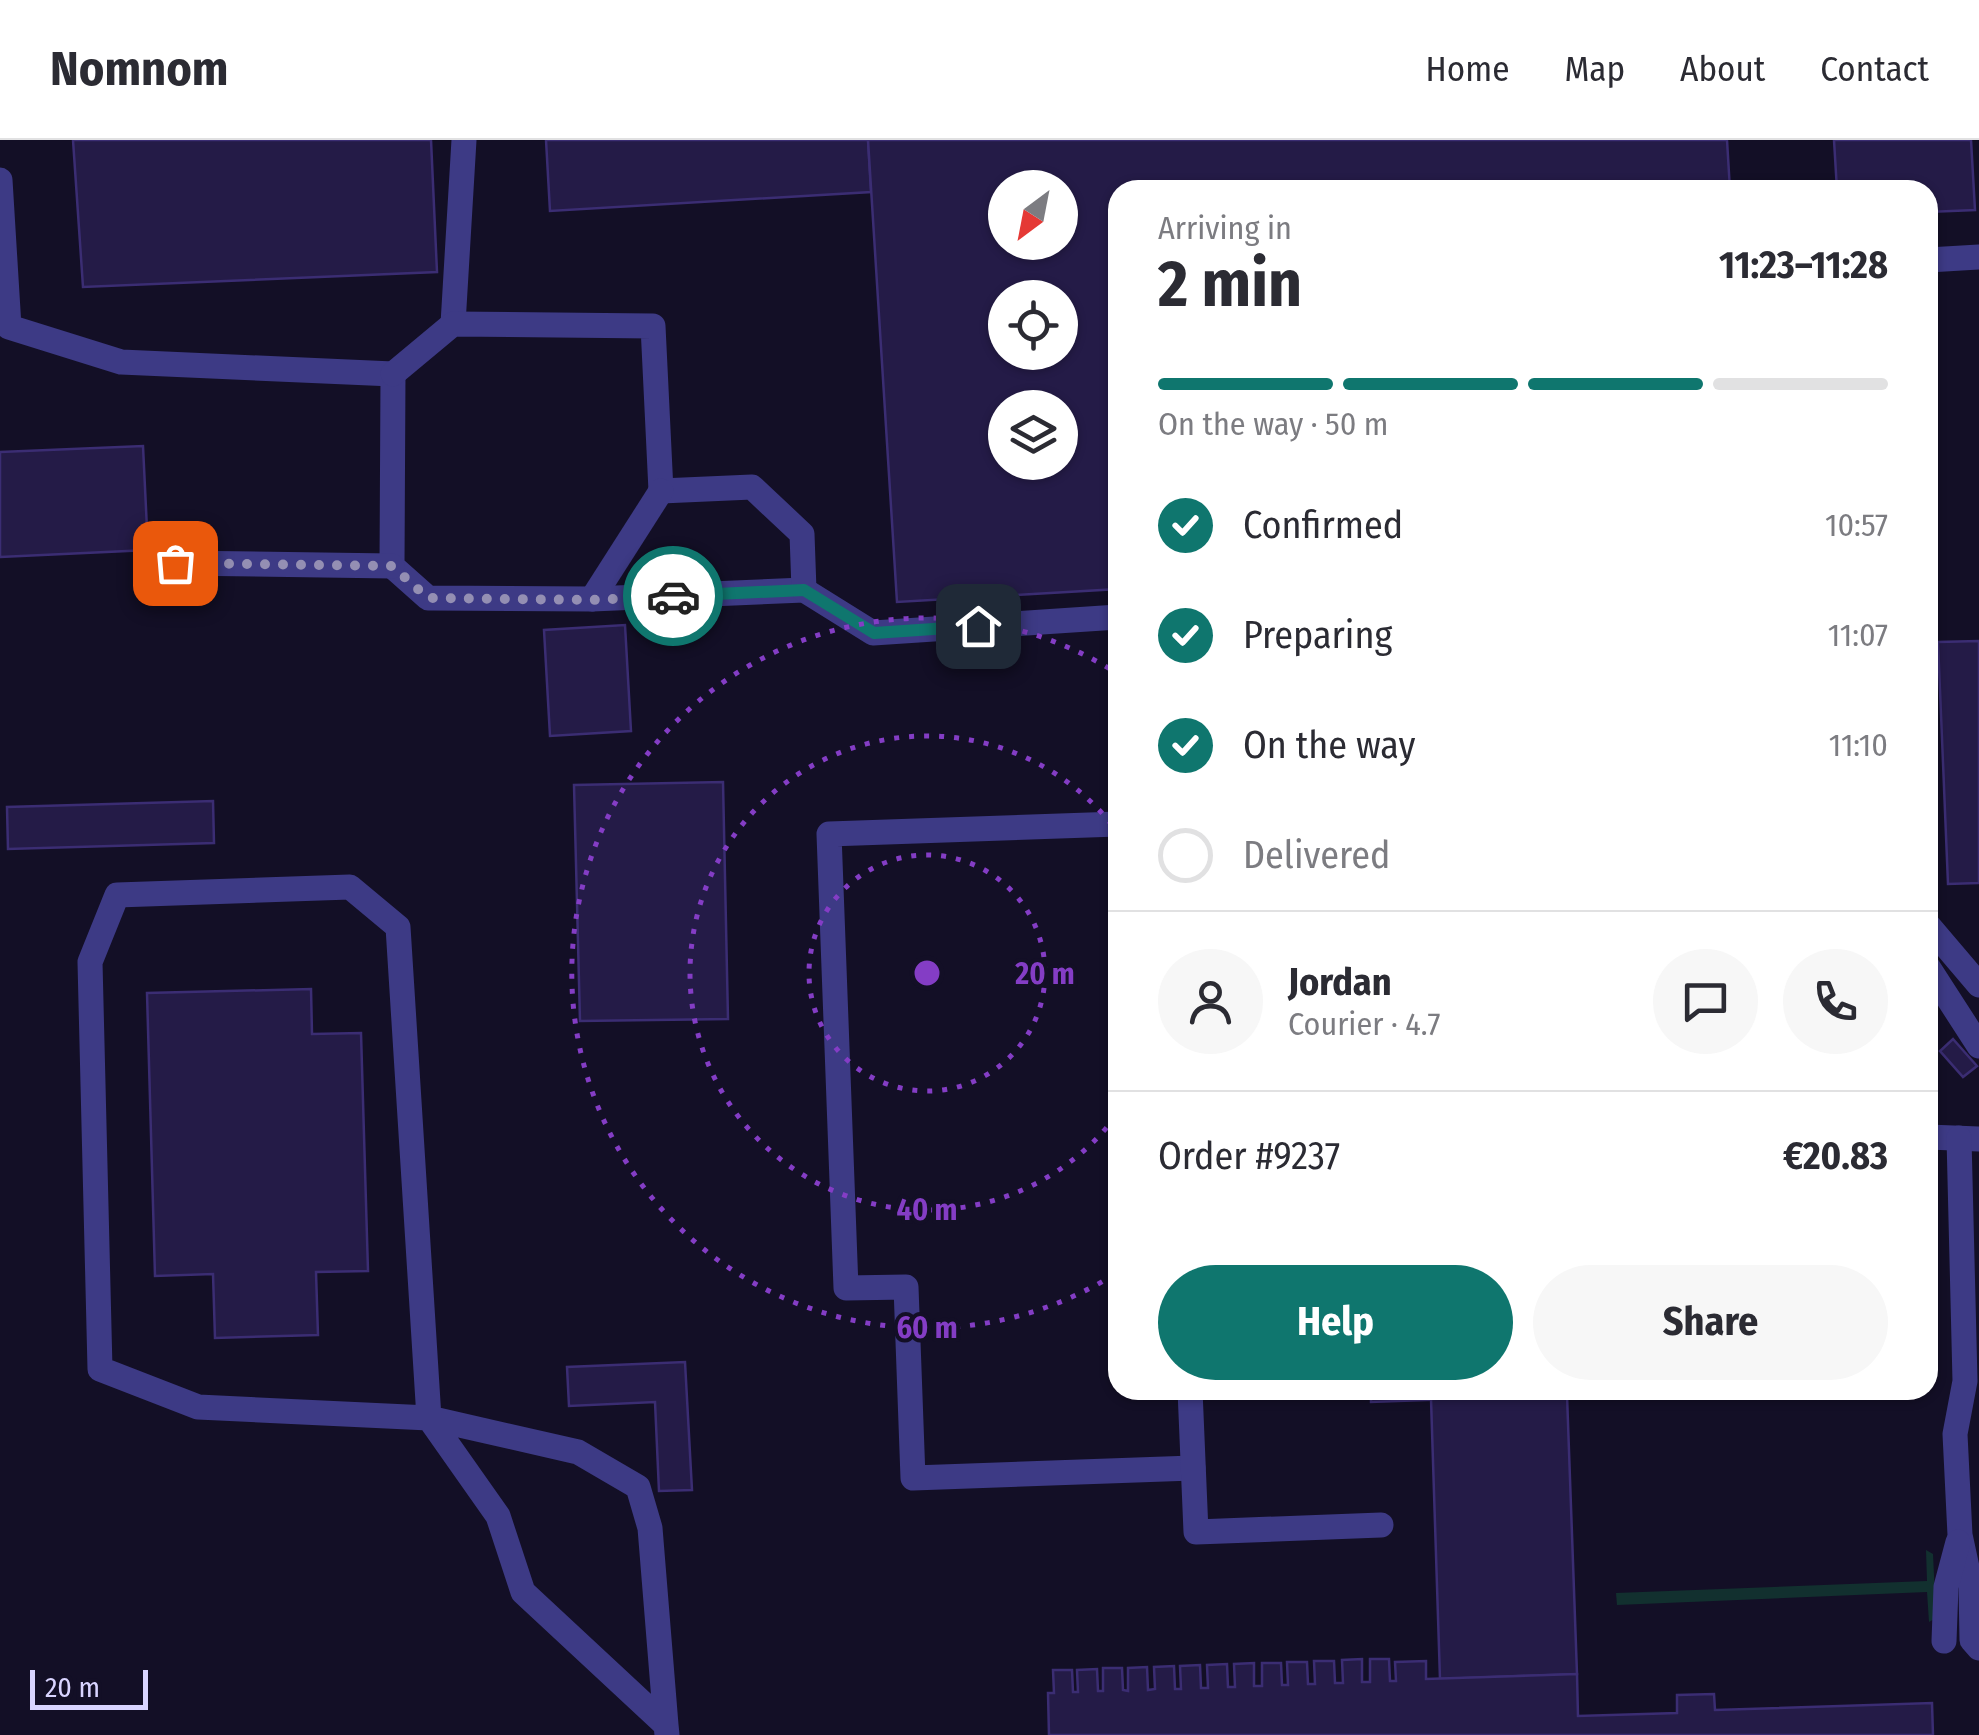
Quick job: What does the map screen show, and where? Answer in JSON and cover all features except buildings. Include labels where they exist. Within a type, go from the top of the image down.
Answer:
[{"type":"lane","points":[[454,324],[464,140]]},
{"type":"lane","points":[[0,180],[9,327],[121,362],[393,374],[454,324],[653,326],[660,491],[592,600]]},
{"type":"lane","points":[[1938,260],[1979,258]]},
{"type":"lane","points":[[392,566],[393,374]]},
{"type":"lane","points":[[660,491],[752,488],[802,534],[804,590]]},
{"type":"lane","points":[[175,563],[392,566],[428,598],[592,600],[804,590],[874,633],[1108,619]]},
{"type":"lane","points":[[1108,824],[829,834],[846,1288],[906,1286],[914,1478],[1193,1468]]},
{"type":"lane","points":[[666,1730],[523,1592],[498,1516],[429,1418],[398,927],[350,886],[117,895],[90,962],[100,1369],[198,1407],[429,1418],[578,1452],[638,1487],[650,1528],[666,1730]]},
{"type":"lane","points":[[1938,937],[1979,985]]},
{"type":"lane","points":[[1938,982],[1979,1046]]},
{"type":"lane","points":[[1938,1137],[1969,1139],[1965,1381],[1955,1434],[1960,1534],[1971,1586],[1972,1640],[1979,1648]]},
{"type":"lane","points":[[1190,1400],[1196,1532],[1381,1525]]},
{"type":"lane","points":[[1944,1641],[1946,1587],[1960,1534]]},
{"type":"green space","points":[[1926,1550],[1933,1554],[1936,1618],[1929,1622],[1927,1592],[1617,1605],[1616,1593],[1927,1581]]},
{"type":"way so far","points":[[175,563],[392,566],[428,598],[592,600],[673,596]]},
{"type":"route","points":[[673,596],[804,590],[874,633],[978,626]]}]
